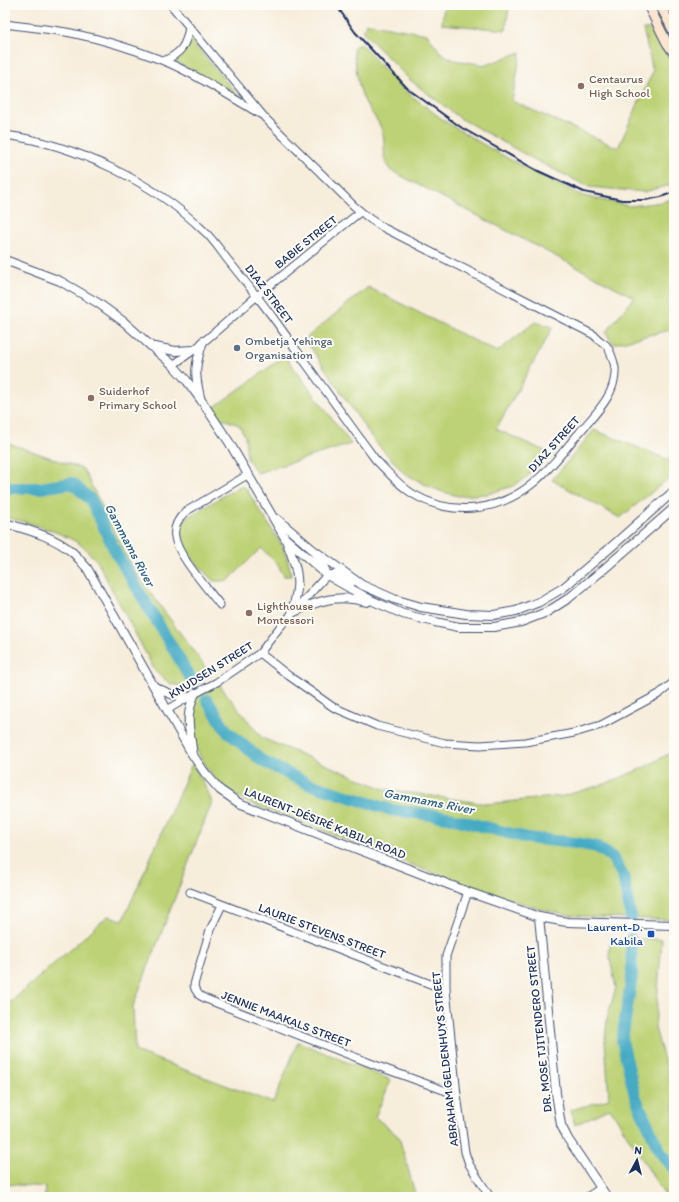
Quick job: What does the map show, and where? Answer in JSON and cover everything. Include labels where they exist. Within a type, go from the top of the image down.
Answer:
[{"type":"main road","points":[[648,5],[667,43],[674,53]]},
{"type":"main road","points":[[660,5],[674,32]]},
{"type":"street","name":"DIAZ STREET","points":[[5,135],[24,137],[64,148],[105,165],[145,185],[205,231],[257,296],[375,459],[394,480],[412,494],[434,504],[452,509],[470,509],[492,505],[511,499],[532,484],[555,462],[604,404],[612,390],[615,367],[606,345],[594,336],[570,323],[384,228],[360,212],[265,118],[171,5]]},
{"type":"street","points":[[5,24],[72,33],[105,41],[164,61],[208,83],[265,118]]},
{"type":"street","points":[[164,61],[178,53],[184,45],[189,27]]},
{"type":"street","name":"BABIE STREET","points":[[173,365],[194,350],[257,296],[360,212]]},
{"type":"street","points":[[5,260],[60,282],[98,303],[124,322],[173,365],[187,381],[229,442],[286,538],[297,576],[297,588],[292,613]]},
{"type":"street","points":[[200,400],[195,373],[197,358],[203,341]]},
{"type":"street","points":[[152,347],[169,351],[194,350]]},
{"type":"street","points":[[220,605],[189,565],[176,542],[174,535],[177,522],[185,512],[249,474]]},
{"type":"street","points":[[328,575],[337,574],[394,599],[421,607],[466,614],[494,615],[516,611],[539,602],[563,588],[674,492]]},
{"type":"street","points":[[292,613],[310,604],[343,597],[357,599],[403,614],[459,627],[494,627],[521,622],[547,612],[569,598],[674,508]]},
{"type":"street","points":[[271,513],[285,527],[312,549],[362,585]]},
{"type":"street","name":"LAURENT-DÉSIRÉ KABILA ROAD","points":[[5,524],[46,536],[72,552],[86,568],[192,754],[205,773],[220,790],[239,803],[468,892],[539,917],[568,922],[674,925]]},
{"type":"street","points":[[286,538],[328,575],[373,601],[403,614]]},
{"type":"street","points":[[312,549],[315,556],[324,565],[328,575]]},
{"type":"street","name":"KNUDSEN STREET","points":[[168,710],[217,682],[260,653],[292,613],[328,575]]},
{"type":"street","points":[[260,653],[289,676],[333,707],[377,726],[408,735],[445,743],[480,745],[525,742],[574,733],[607,722],[659,694],[674,682]]},
{"type":"street","points":[[155,687],[174,696],[192,695],[188,716],[188,729],[192,754]]},
{"type":"street","name":"LAURIE STEVENS STREET","points":[[190,892],[446,990]]},
{"type":"street","name":"ABRAHAM GELDENHUYS STREET","points":[[468,892],[446,956],[446,990],[457,1095],[467,1158],[469,1164],[490,1197]]},
{"type":"street","name":"JENNIE MAAKALS STREET","points":[[222,905],[210,930],[196,978],[195,989],[199,995],[383,1068],[457,1095]]},
{"type":"street","name":"DR. MOSE TJITENDERO STREET","points":[[539,917],[555,1086],[561,1125],[568,1139],[607,1197]]},
{"type":"street","points":[[587,1197],[601,1188]]},
{"type":"green space","points":[[444,5],[509,5],[506,30],[442,24]]},
{"type":"green space","points":[[366,23],[427,34],[441,53],[454,60],[486,65],[521,52],[512,101],[618,148],[653,71],[643,29],[649,29],[653,32],[674,64],[674,184],[644,192],[589,187],[535,160],[460,118],[410,80],[363,32]]},
{"type":"green space","points":[[189,37],[240,98],[172,60],[182,54]]},
{"type":"green space","points":[[360,43],[404,90],[446,122],[535,173],[583,196],[630,206],[662,202],[674,198],[674,329],[613,344],[606,332],[634,297],[390,170],[387,166],[385,158],[382,130],[367,106],[358,83],[353,48]]},
{"type":"green space","points":[[368,287],[497,352],[535,322],[553,327],[496,429],[547,452],[527,477],[513,486],[488,494],[458,496],[428,486],[404,473],[372,438],[305,339]]},
{"type":"green space","points":[[285,356],[351,444],[257,473],[247,458],[245,436],[239,425],[220,418],[213,408]]},
{"type":"green space","points":[[594,430],[674,462],[674,474],[620,518],[552,480]]},
{"type":"green space","points":[[5,442],[83,469],[136,573],[211,675],[187,687],[171,684],[159,675],[153,667],[97,561],[77,542],[65,536],[5,517]]},
{"type":"green space","points":[[240,486],[245,487],[283,547],[291,576],[284,576],[277,564],[261,548],[228,581],[213,581],[191,557],[181,541],[181,528],[186,518]]},
{"type":"green space","points":[[217,682],[262,738],[384,789],[487,804],[563,796],[605,784],[645,767],[674,751],[674,920],[567,915],[541,909],[470,887],[255,805],[236,796],[223,786],[211,773],[200,756],[189,730],[195,693]]},
{"type":"green space","points":[[192,764],[202,780],[212,802],[133,1006],[135,1051],[273,1103],[298,1042],[391,1080],[375,1117],[399,1137],[416,1197],[44,1197],[45,1187],[5,1184],[5,1007],[108,916],[123,920]]},
{"type":"green space","points":[[611,939],[662,939],[655,1028],[674,1095],[674,1197],[666,1197],[610,1108],[575,1125],[571,1110],[609,1099],[605,1041],[607,1018],[616,988],[609,954]]},
{"type":"waterway","name":"Gammams River","points":[[5,487],[40,488],[72,483],[91,500],[116,553],[193,682]]},
{"type":"waterway","name":"Gammams River","points":[[207,700],[227,731],[262,761],[309,784],[391,810],[447,817],[527,838],[576,843],[597,847],[612,857],[623,876],[631,918]]},
{"type":"waterway","name":"Gammams River","points":[[631,939],[632,976],[622,1040],[635,1096],[660,1152],[674,1169]]},
{"type":"railway","points":[[336,5],[355,32],[408,89],[462,128],[536,170],[584,192],[622,200],[645,200],[661,197],[674,192]]},
{"type":"place","name":"Centaurus High School","points":[[581,86]]},
{"type":"place","name":"Ombetja Yehinga Organisation","points":[[237,348]]},
{"type":"place","name":"Suiderhof Primary School","points":[[91,398]]},
{"type":"place","name":"Lighthouse Montessori","points":[[249,613]]},
{"type":"place","name":"Laurent-D. Kabila","points":[[651,934]]}]
